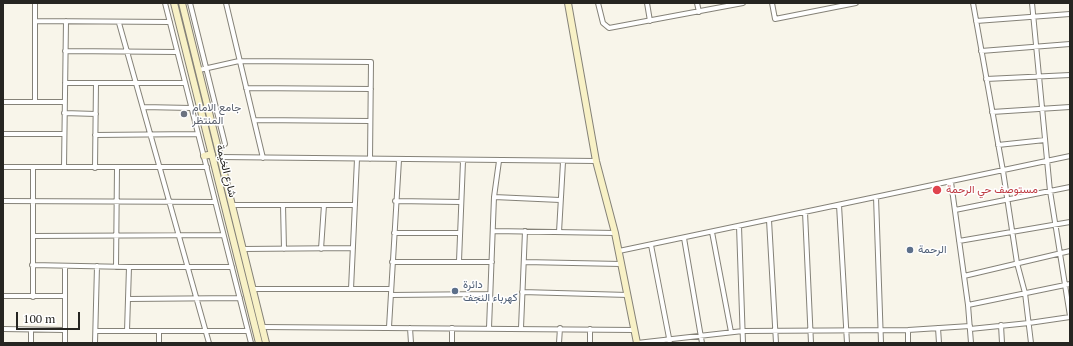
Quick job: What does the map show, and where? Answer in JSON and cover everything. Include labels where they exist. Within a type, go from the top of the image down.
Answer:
[{"type":"street","points":[[35,3],[35,102]]},
{"type":"street","points":[[165,3],[251,343]]},
{"type":"street","name":"شارع الخيمة","points":[[174,3],[259,343]]},
{"type":"street","name":"شارع الخيمة","points":[[182,3],[266,343]]},
{"type":"street","points":[[190,3],[225,144]]},
{"type":"street","points":[[226,3],[263,158]]},
{"type":"street","points":[[568,3],[596,161],[622,264],[637,343],[669,341],[701,335],[743,331],[810,329],[880,331],[1001,326],[1070,316],[1050,191],[1032,3]]},
{"type":"street","points":[[598,3],[603,23],[609,28],[743,3]]},
{"type":"street","points":[[647,3],[650,21]]},
{"type":"street","points":[[697,3],[699,12]]},
{"type":"street","points":[[772,3],[775,19],[856,3]]},
{"type":"street","points":[[972,3],[1003,171],[1011,231],[1025,293],[1031,343]]},
{"type":"street","points":[[976,21],[1070,14]]},
{"type":"street","points":[[35,21],[119,23],[170,22]]},
{"type":"street","points":[[64,167],[66,21]]},
{"type":"street","points":[[119,23],[137,83],[177,235],[209,343]]},
{"type":"street","points":[[981,51],[1070,44]]},
{"type":"street","points":[[65,51],[177,52]]},
{"type":"street","points":[[199,70],[239,61],[371,62],[370,159]]},
{"type":"street","points":[[986,79],[1070,75]]},
{"type":"street","points":[[65,82],[185,83]]},
{"type":"street","points":[[95,168],[96,83]]},
{"type":"street","points":[[246,88],[371,89]]},
{"type":"street","points":[[3,102],[64,102]]},
{"type":"street","points":[[143,107],[192,108]]},
{"type":"street","points":[[992,112],[1070,107]]},
{"type":"street","points":[[64,113],[96,114]]},
{"type":"street","points":[[254,120],[370,121]]},
{"type":"street","points":[[95,135],[150,133],[198,134]]},
{"type":"street","points":[[3,134],[64,134]]},
{"type":"street","points":[[998,145],[1045,140]]},
{"type":"street","points":[[204,156],[212,154]]},
{"type":"street","points":[[619,251],[1070,156]]},
{"type":"street","points":[[220,157],[463,161],[596,161]]},
{"type":"street","points":[[351,289],[357,159]]},
{"type":"street","points":[[389,327],[395,201],[399,160]]},
{"type":"street","points":[[459,261],[463,161]]},
{"type":"street","points":[[489,328],[494,197],[499,161]]},
{"type":"street","points":[[559,232],[563,162]]},
{"type":"street","points":[[3,167],[207,167]]},
{"type":"street","points":[[32,296],[33,167]]},
{"type":"street","points":[[116,267],[117,168]]},
{"type":"street","points":[[951,182],[968,305],[971,343]]},
{"type":"street","points":[[955,210],[1070,187]]},
{"type":"street","points":[[494,197],[560,200]]},
{"type":"street","points":[[876,197],[880,343]]},
{"type":"street","points":[[3,201],[215,202]]},
{"type":"street","points":[[223,201],[228,211],[231,212],[232,207],[355,205]]},
{"type":"street","points":[[395,201],[461,202]]},
{"type":"street","points":[[284,205],[284,249]]},
{"type":"street","points":[[321,249],[324,205]]},
{"type":"street","points":[[839,205],[847,343]]},
{"type":"street","points":[[805,212],[811,343]]},
{"type":"street","points":[[769,220],[776,343]]},
{"type":"street","points":[[959,241],[1011,231],[1055,226],[1070,222]]},
{"type":"street","points":[[738,226],[743,343]]},
{"type":"street","points":[[231,230],[232,228],[235,228],[240,241]]},
{"type":"street","points":[[493,231],[615,233]]},
{"type":"street","points":[[521,328],[525,231]]},
{"type":"street","points":[[712,232],[731,332]]},
{"type":"street","points":[[394,233],[460,233]]},
{"type":"street","points":[[33,236],[223,235]]},
{"type":"street","points":[[684,238],[702,343]]},
{"type":"street","points":[[651,245],[669,341]]},
{"type":"street","points":[[243,249],[353,248]]},
{"type":"street","points":[[964,276],[1070,251]]},
{"type":"street","points":[[392,262],[492,262]]},
{"type":"street","points":[[524,262],[622,264]]},
{"type":"street","points":[[32,265],[116,267],[232,266]]},
{"type":"street","points":[[64,343],[65,266]]},
{"type":"street","points":[[95,343],[97,266]]},
{"type":"street","points":[[127,331],[129,267]]},
{"type":"street","points":[[968,305],[1070,284]]},
{"type":"street","points":[[252,289],[391,289]]},
{"type":"street","points":[[522,292],[628,296]]},
{"type":"street","points":[[391,295],[490,294]]},
{"type":"street","points":[[3,296],[64,296]]},
{"type":"street","points":[[128,299],[240,298]]},
{"type":"street","points":[[1001,326],[1002,343]]},
{"type":"street","points":[[262,327],[560,328],[634,330]]},
{"type":"street","points":[[410,328],[411,343]]},
{"type":"street","points":[[452,328],[452,343]]},
{"type":"street","points":[[559,343],[560,328]]},
{"type":"street","points":[[938,328],[939,343]]},
{"type":"street","points":[[3,329],[64,330]]},
{"type":"street","points":[[590,329],[590,343]]},
{"type":"street","points":[[31,330],[31,343]]},
{"type":"street","points":[[908,330],[908,343]]},
{"type":"street","points":[[96,331],[248,331]]},
{"type":"street","points":[[159,331],[159,343]]},
{"type":"place","name":"جامع الامام المنتظر","points":[[184,114]]},
{"type":"place","name":"مستوصف حي الرحمة","points":[[937,190]]},
{"type":"place","name":"الرحمة","points":[[910,250]]},
{"type":"place","name":"دائرة كهرباء النجف","points":[[455,291]]}]
